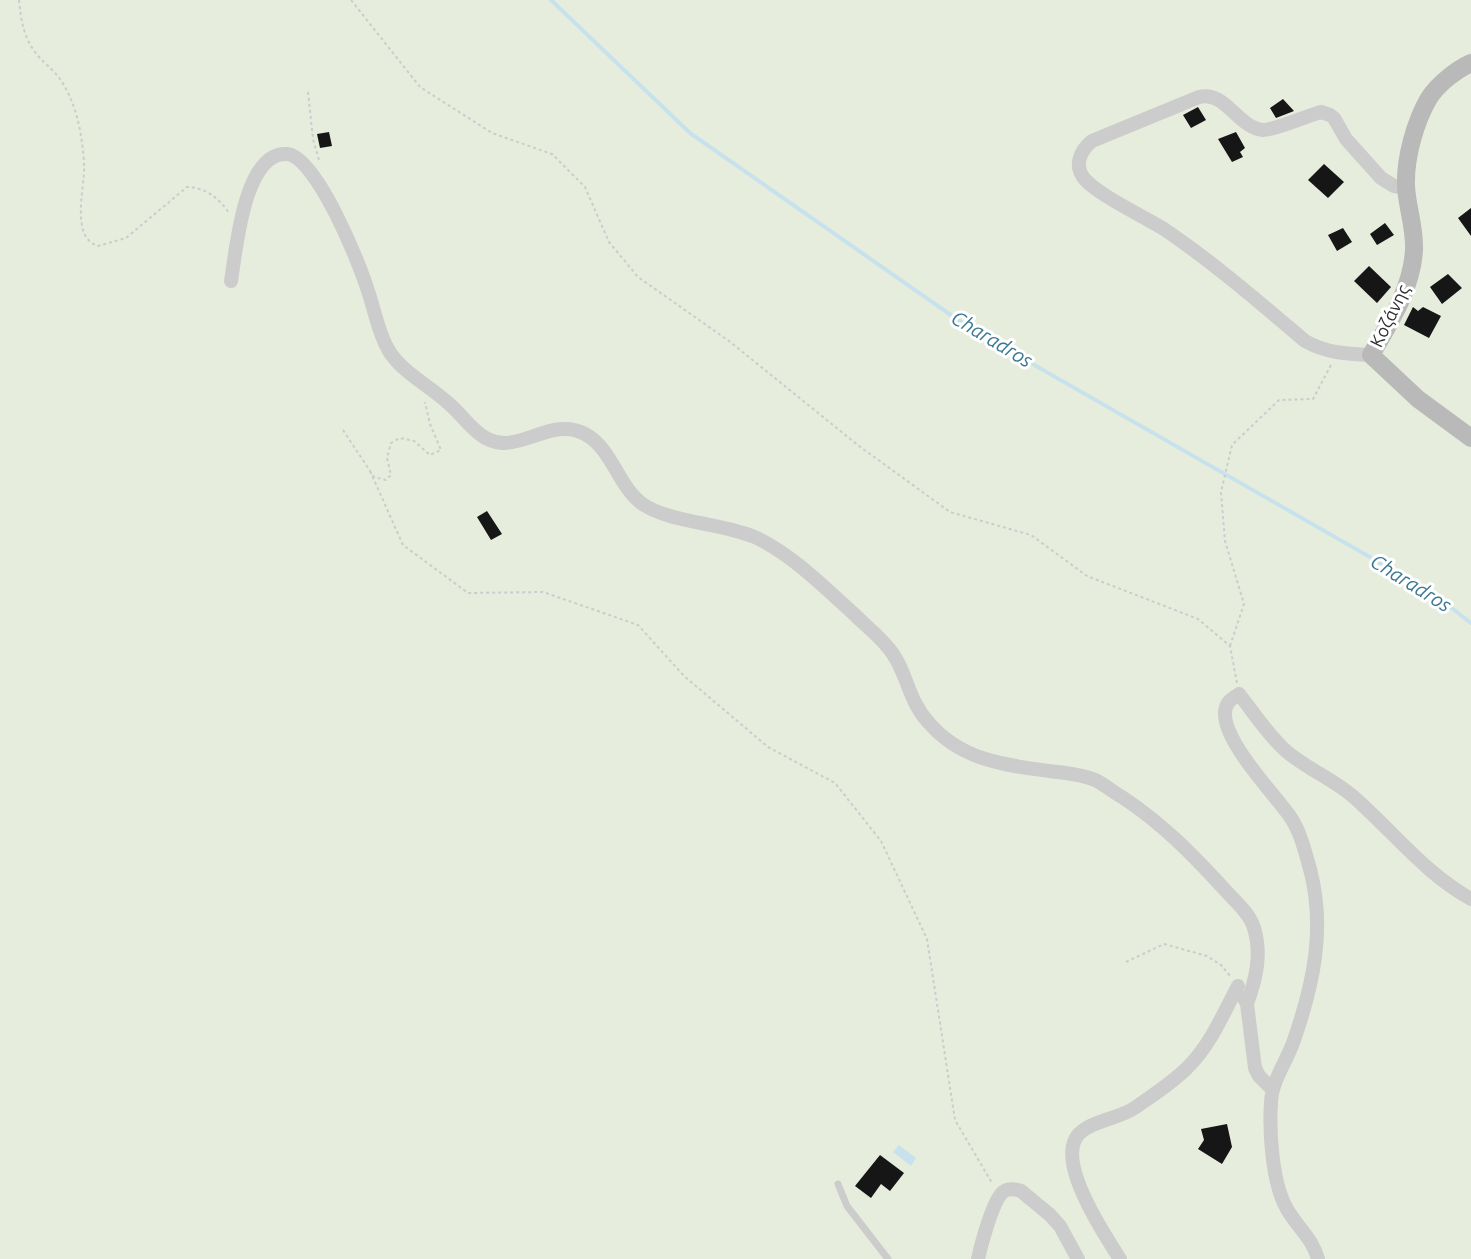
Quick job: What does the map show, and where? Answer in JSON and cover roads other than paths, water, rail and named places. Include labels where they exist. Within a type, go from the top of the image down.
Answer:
[{"type":"street","name":"Κοζάνης","points":[[1471,63],[1442,83],[1430,98],[1418,124],[1409,157],[1406,188],[1414,249],[1411,267],[1405,290],[1393,317],[1371,355],[1418,399],[1471,438]]},
{"type":"street","points":[[1371,355],[1335,353],[1317,348],[1305,341],[1225,274],[1163,228],[1095,188],[1084,179],[1080,171],[1080,154],[1084,147],[1092,141],[1199,97],[1210,96],[1248,125],[1262,130],[1321,112],[1330,114],[1346,139],[1381,178],[1394,186],[1406,188]]},
{"type":"street","points":[[231,281],[240,227],[251,186],[261,166],[279,154],[296,156],[302,161],[328,199],[346,234],[368,289],[382,337],[387,348],[401,366],[447,401],[478,433],[494,442],[513,442],[560,428],[574,429],[588,435],[600,446],[643,505],[673,516],[734,529],[776,549],[811,575],[886,644],[896,658],[910,696],[922,716],[947,740],[986,760],[1075,774],[1096,780],[1137,807],[1185,846],[1253,922],[1258,945],[1256,978],[1247,1004]]},
{"type":"street","points":[[1318,1259],[1312,1243],[1288,1211],[1282,1198],[1273,1159],[1270,1112],[1273,1090],[1292,1044],[1313,976],[1317,947],[1317,909],[1310,870],[1297,828],[1284,808],[1244,760],[1226,720],[1226,708],[1229,702],[1239,694],[1286,751],[1342,787],[1428,870],[1454,890],[1471,899]]},
{"type":"street","points":[[1120,1259],[1092,1214],[1073,1166],[1071,1154],[1076,1136],[1084,1129],[1131,1111],[1187,1068],[1212,1037],[1238,986],[1247,1004],[1255,1068],[1259,1076],[1273,1090]]},
{"type":"street","points":[[978,1259],[984,1234],[1000,1196],[1009,1189],[1021,1191],[1055,1220],[1078,1259]]},
{"type":"lane","points":[[838,1184],[847,1206],[888,1259]]},
{"type":"water","points":[[899,1145],[916,1158],[911,1166],[893,1152]]},
{"type":"waterway","name":"Charadros","points":[[551,0],[690,133],[968,327],[1431,592],[1471,623]]}]
